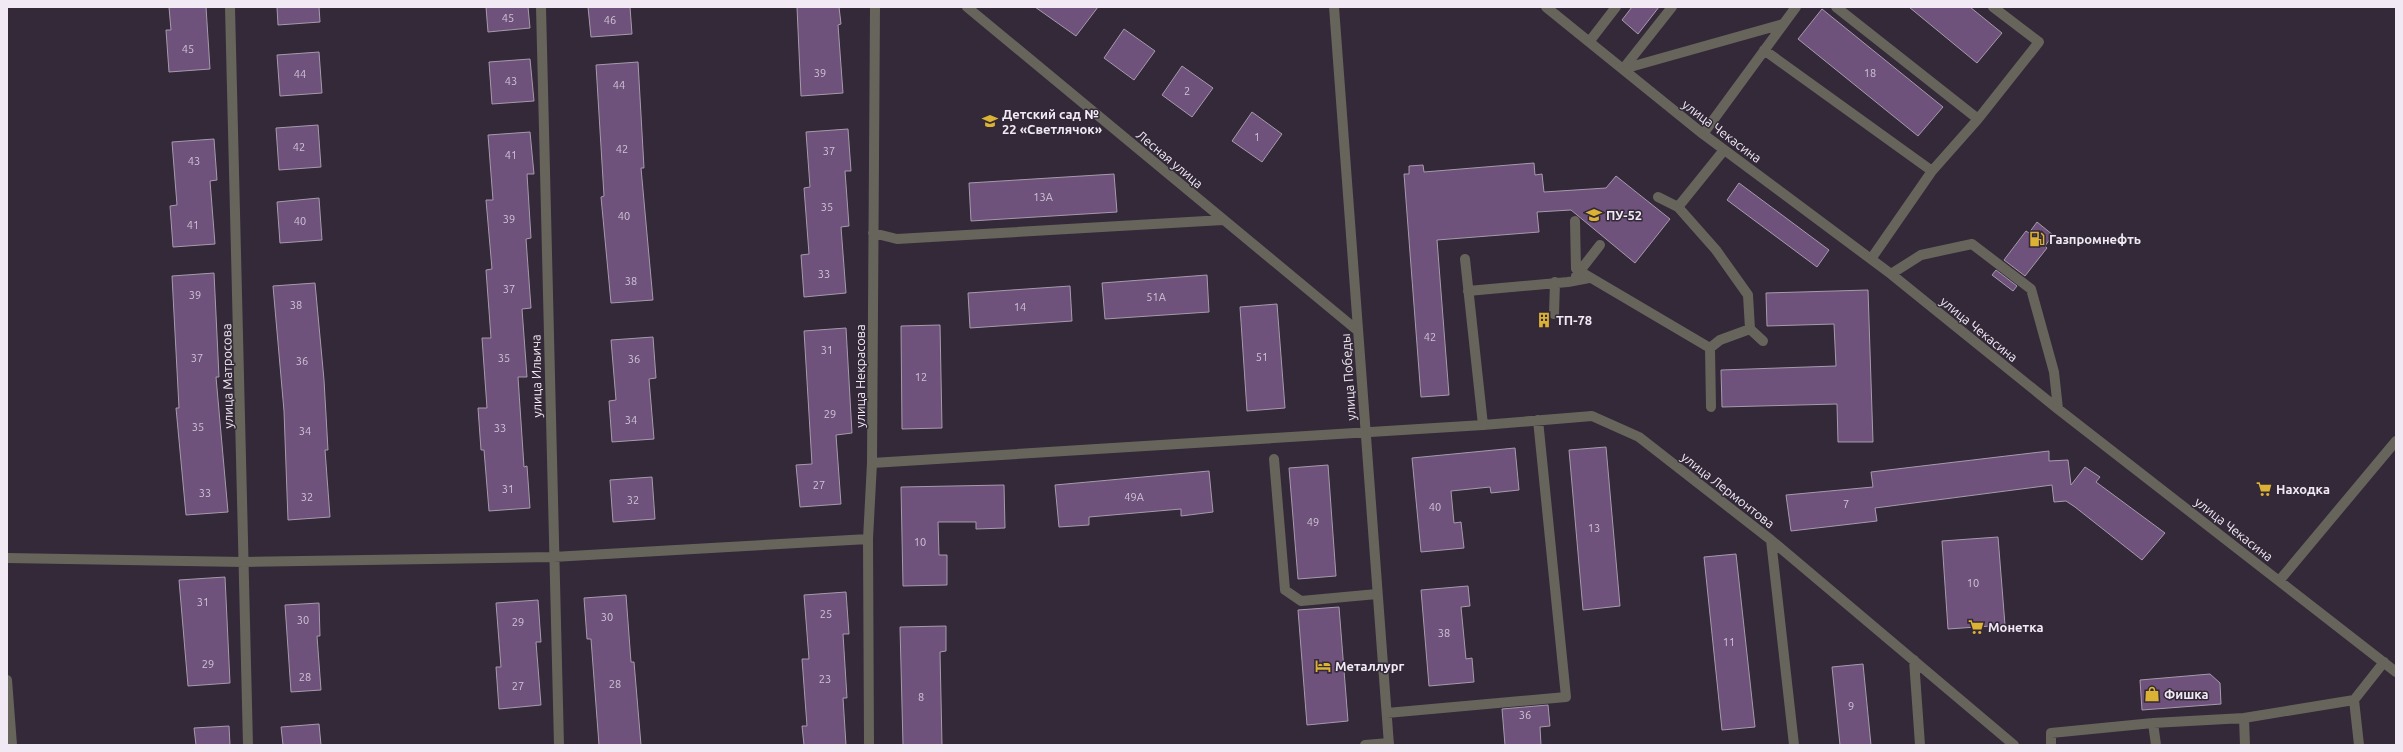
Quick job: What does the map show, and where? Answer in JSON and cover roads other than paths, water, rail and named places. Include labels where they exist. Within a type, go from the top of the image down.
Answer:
[{"type":"street","name":"улица Матросова","points":[[230,7],[248,745]]},
{"type":"street","name":"улица Ильича","points":[[541,7],[553,557],[559,745]]},
{"type":"street","name":"улица Некрасова","points":[[868,745],[868,538],[872,463],[875,7]]},
{"type":"street","name":"Лесная улица","points":[[967,7],[1358,331]]},
{"type":"street","name":"улица Победы","points":[[1334,7],[1389,744]]},
{"type":"street","name":"улица Чекасина","points":[[1546,7],[1703,134],[1891,274],[2058,409],[2396,672]]},
{"type":"street","points":[[1589,42],[1616,7]]},
{"type":"street","points":[[1623,69],[1672,7]]},
{"type":"street","points":[[1703,134],[1796,7]]},
{"type":"street","points":[[1836,7],[1978,119]]},
{"type":"street","points":[[1871,259],[1932,171],[1978,119],[2039,42],[1993,7]]},
{"type":"street","points":[[1623,69],[1783,24]]},
{"type":"street","points":[[1764,50],[1932,171]]},
{"type":"street","points":[[1678,207],[1724,150]]},
{"type":"street","points":[[1658,197],[1678,207],[1716,250],[1748,295],[1750,329],[1763,341]]},
{"type":"street","points":[[873,233],[897,239],[1223,220]]},
{"type":"street","points":[[1575,221],[1576,269],[1584,275],[1623,295],[1710,348]]},
{"type":"street","points":[[1891,274],[1921,254],[1972,244],[2031,289],[2054,372],[2058,409]]},
{"type":"street","points":[[1468,291],[1568,282],[1584,275],[1600,245]]},
{"type":"street","points":[[1465,259],[1483,425]]},
{"type":"street","points":[[1554,314],[1555,282]]},
{"type":"street","points":[[1710,348],[1720,340],[1750,329]]},
{"type":"street","points":[[1710,348],[1711,407]]},
{"type":"street","name":"улица Лермонтова","points":[[872,463],[1483,425],[1592,416],[1639,437],[1771,540],[2014,745]]},
{"type":"street","points":[[1387,713],[1566,697],[1538,420]]},
{"type":"street","points":[[2279,581],[2396,441]]},
{"type":"street","points":[[1274,459],[1285,590],[1302,601],[1377,594]]},
{"type":"street","points":[[7,558],[244,562],[553,557],[868,538]]},
{"type":"street","points":[[1771,540],[1794,745]]},
{"type":"street","points":[[1914,660],[1920,745]]},
{"type":"street","points":[[2050,745],[2051,733],[2153,723],[2244,718],[2354,700],[2384,662]]},
{"type":"street","points":[[7,680],[12,745]]},
{"type":"street","points":[[2354,700],[2359,745]]},
{"type":"street","points":[[2244,718],[2246,745]]},
{"type":"street","points":[[2153,723],[2156,745]]},
{"type":"street","points":[[1365,745],[1389,744]]},
{"type":"place","name":"Детский сад № 22 «Светлячок»","points":[[990,121]]},
{"type":"place","name":"ПУ-52","points":[[1594,215]]},
{"type":"place","name":"Газпромнефть","points":[[2037,239]]},
{"type":"place","name":"ТП-78","points":[[1544,320]]},
{"type":"place","name":"Находка","points":[[2264,489]]},
{"type":"place","name":"Монетка","points":[[1976,627]]},
{"type":"place","name":"Металлург","points":[[1323,666]]},
{"type":"place","name":"Фишка","points":[[2152,694]]}]
